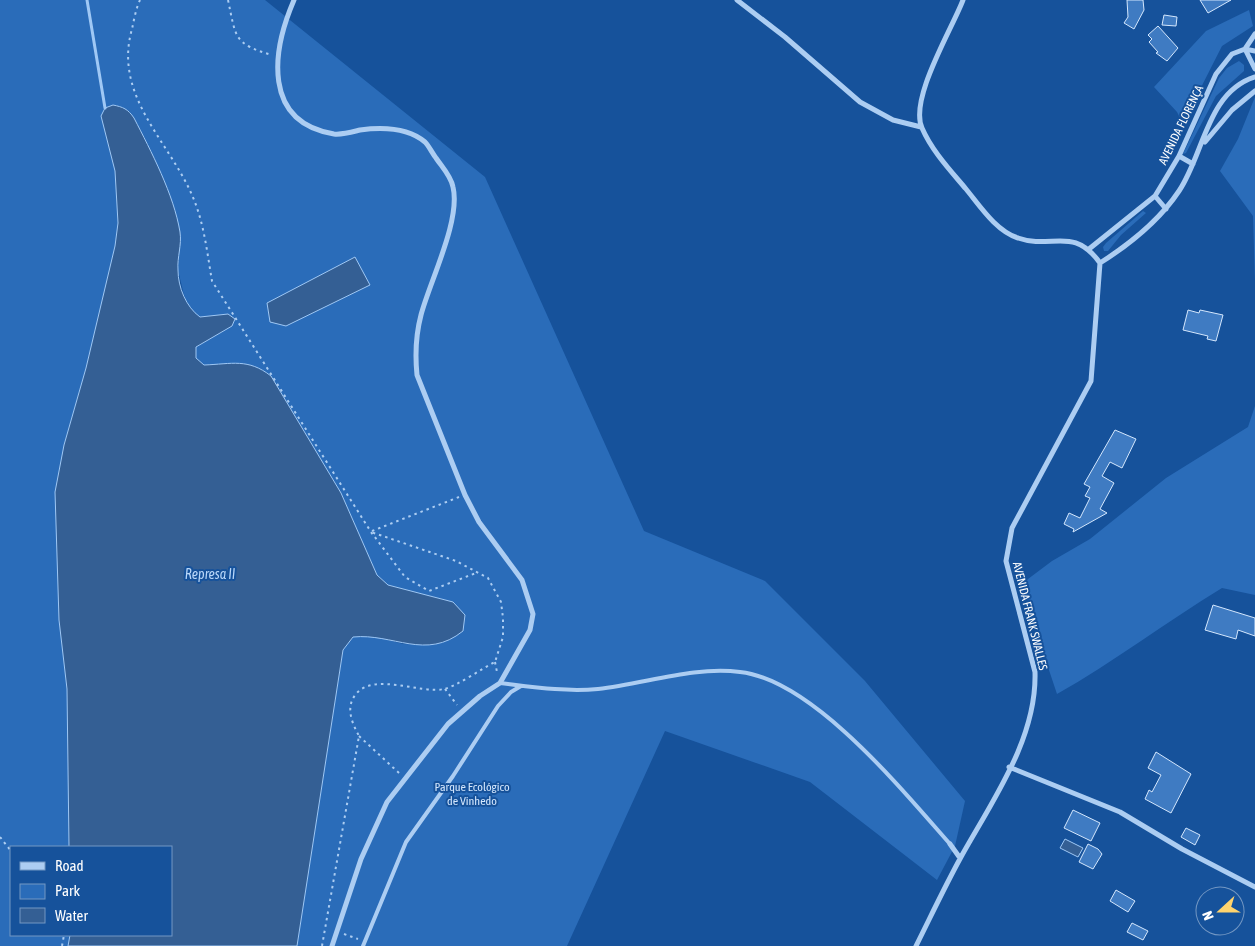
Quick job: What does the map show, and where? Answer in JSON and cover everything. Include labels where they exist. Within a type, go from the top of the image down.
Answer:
[{"type":"street","points":[[294,0],[280,36],[276,57],[279,87],[291,113],[313,128],[336,134],[373,128],[397,129],[411,134],[426,143],[453,186],[454,208],[421,315],[415,356],[417,375],[465,495],[479,522],[522,580],[533,614],[530,630],[500,683],[461,711],[404,778],[387,802],[361,859],[332,946]]},
{"type":"street","points":[[737,0],[785,37],[860,102],[893,120],[921,127]]},
{"type":"street","points":[[963,0],[953,26],[928,75],[920,109],[921,127],[940,157],[988,216],[1007,232],[1019,238],[1071,240],[1089,249],[1100,263]]},
{"type":"street","name":"AVENIDA FLORENÇA","points":[[1089,249],[1155,196],[1179,156],[1216,74],[1232,54],[1245,49],[1255,34]]},
{"type":"street","points":[[1245,49],[1255,51]]},
{"type":"street","points":[[1245,49],[1255,69]]},
{"type":"street","name":"AVENIDA FLORENÇA","points":[[1100,263],[1134,240],[1166,209],[1180,190],[1200,148],[1209,122],[1221,102],[1239,84],[1255,77]]},
{"type":"street","name":"AVENIDA FLORENÇA","points":[[1200,148],[1232,110],[1255,90]]},
{"type":"street","points":[[1179,156],[1193,164]]},
{"type":"street","points":[[1155,196],[1166,209]]},
{"type":"street","name":"AVENIDA FRANK SWALLES","points":[[916,946],[960,858],[1010,767],[1030,720],[1035,690],[1035,672],[1007,568],[1008,540],[1012,528],[1091,382],[1100,263]]},
{"type":"street","points":[[1010,767],[1120,812],[1255,887]]},
{"type":"street","points":[[950,844],[960,858]]},
{"type":"lane","points":[[500,683],[569,690],[599,689],[698,673],[740,672],[762,677],[783,685],[820,710],[886,774],[950,844]]},
{"type":"lane","points":[[364,944],[406,842],[453,776],[498,706],[511,692],[522,686]]},
{"type":"path","points":[[140,0],[127,45],[129,76],[137,101],[192,195],[204,235],[212,281],[371,532],[405,577],[429,591],[476,573]]},
{"type":"path","points":[[228,0],[235,33],[240,42],[251,50],[276,57]]},
{"type":"path","points":[[371,532],[465,495]]},
{"type":"path","points":[[371,532],[456,561],[488,578],[501,602],[503,637],[495,662],[445,689],[373,684],[361,688],[352,699],[350,719],[359,736],[404,778]]},
{"type":"path","points":[[445,689],[461,711]]},
{"type":"path","points":[[322,946],[359,736]]},
{"type":"path","points":[[0,837],[10,850]]},
{"type":"path","points":[[337,931],[364,944]]},
{"type":"green space","name":"Parque Ecológico de Vinhedo","points":[[0,0],[265,0],[485,177],[644,531],[765,581],[865,681],[965,801],[955,846],[937,880],[810,782],[665,731],[567,946],[297,946],[343,650],[353,637],[370,635],[403,644],[435,645],[453,602],[388,585],[377,575],[341,493],[271,376],[255,367],[247,365],[204,365],[196,358],[196,347],[232,326],[228,314],[200,317],[190,310],[178,270],[180,232],[173,208],[146,141],[129,111],[102,116],[115,171],[118,223],[114,255],[86,368],[64,445],[59,620],[67,689],[69,846],[10,846],[10,936],[70,936],[68,946],[0,946]]},
{"type":"green space","points":[[1249,10],[1253,26],[1222,46],[1184,121],[1181,120],[1177,112],[1154,87],[1206,31]]},
{"type":"green space","points":[[1239,61],[1244,65],[1244,71],[1216,96],[1186,153],[1183,154],[1219,78],[1227,68]]},
{"type":"green space","points":[[1255,97],[1255,281],[1253,216],[1220,171],[1238,139]]},
{"type":"green space","points":[[1143,211],[1146,213],[1121,235],[1108,251],[1104,251],[1103,247],[1106,243]]},
{"type":"green space","points":[[1255,406],[1255,595],[1222,588],[1099,669],[1057,694],[1029,610],[1024,582],[1052,561],[1090,539],[1166,478],[1248,427]]},
{"type":"water","name":"Represa II","points":[[113,105],[130,112],[167,188],[173,203],[180,232],[178,276],[181,290],[187,302],[200,317],[228,314],[235,319],[232,326],[196,347],[196,358],[204,365],[247,364],[263,370],[271,376],[341,493],[377,575],[388,585],[453,602],[465,615],[463,631],[449,640],[436,644],[409,644],[368,637],[353,637],[343,650],[297,946],[68,946],[70,936],[172,936],[172,846],[69,846],[67,689],[59,620],[55,492],[64,445],[86,368],[115,246],[118,223],[115,171],[101,116],[105,108]]},
{"type":"water","points":[[355,257],[370,285],[286,326],[270,322],[267,303]]},
{"type":"water","points":[[1065,839],[1083,848],[1078,857],[1060,848]]},
{"type":"building","points":[[1127,0],[1143,0],[1144,10],[1134,29],[1124,23],[1128,17]]},
{"type":"building","points":[[1200,0],[1231,0],[1208,13]]},
{"type":"building","points":[[1164,15],[1177,17],[1176,26],[1162,25]]},
{"type":"building","points":[[1158,26],[1178,48],[1167,61],[1156,53],[1158,52],[1149,42],[1152,39],[1148,35]]},
{"type":"building","points":[[1188,310],[1199,313],[1200,310],[1223,315],[1216,341],[1207,339],[1208,336],[1183,330]]},
{"type":"building","points":[[1115,430],[1136,439],[1122,468],[1110,462],[1102,476],[1114,483],[1100,509],[1107,513],[1073,532],[1074,529],[1064,524],[1069,513],[1080,518],[1090,498],[1085,496],[1090,487],[1084,484]]},
{"type":"building","points":[[1213,605],[1255,618],[1255,636],[1238,630],[1236,639],[1205,630]]},
{"type":"building","points":[[1156,752],[1191,774],[1171,813],[1145,799],[1149,790],[1152,792],[1161,775],[1148,768]]},
{"type":"building","points":[[1073,810],[1100,823],[1091,841],[1064,828]]},
{"type":"building","points":[[1186,828],[1200,835],[1195,845],[1181,837]]},
{"type":"building","points":[[1088,844],[1098,849],[1102,854],[1093,869],[1079,862]]},
{"type":"building","points":[[1116,890],[1135,901],[1128,912],[1110,901]]},
{"type":"building","points":[[1132,923],[1148,931],[1143,940],[1127,932]]},
{"type":"waterway","points":[[87,0],[105,108]]}]
